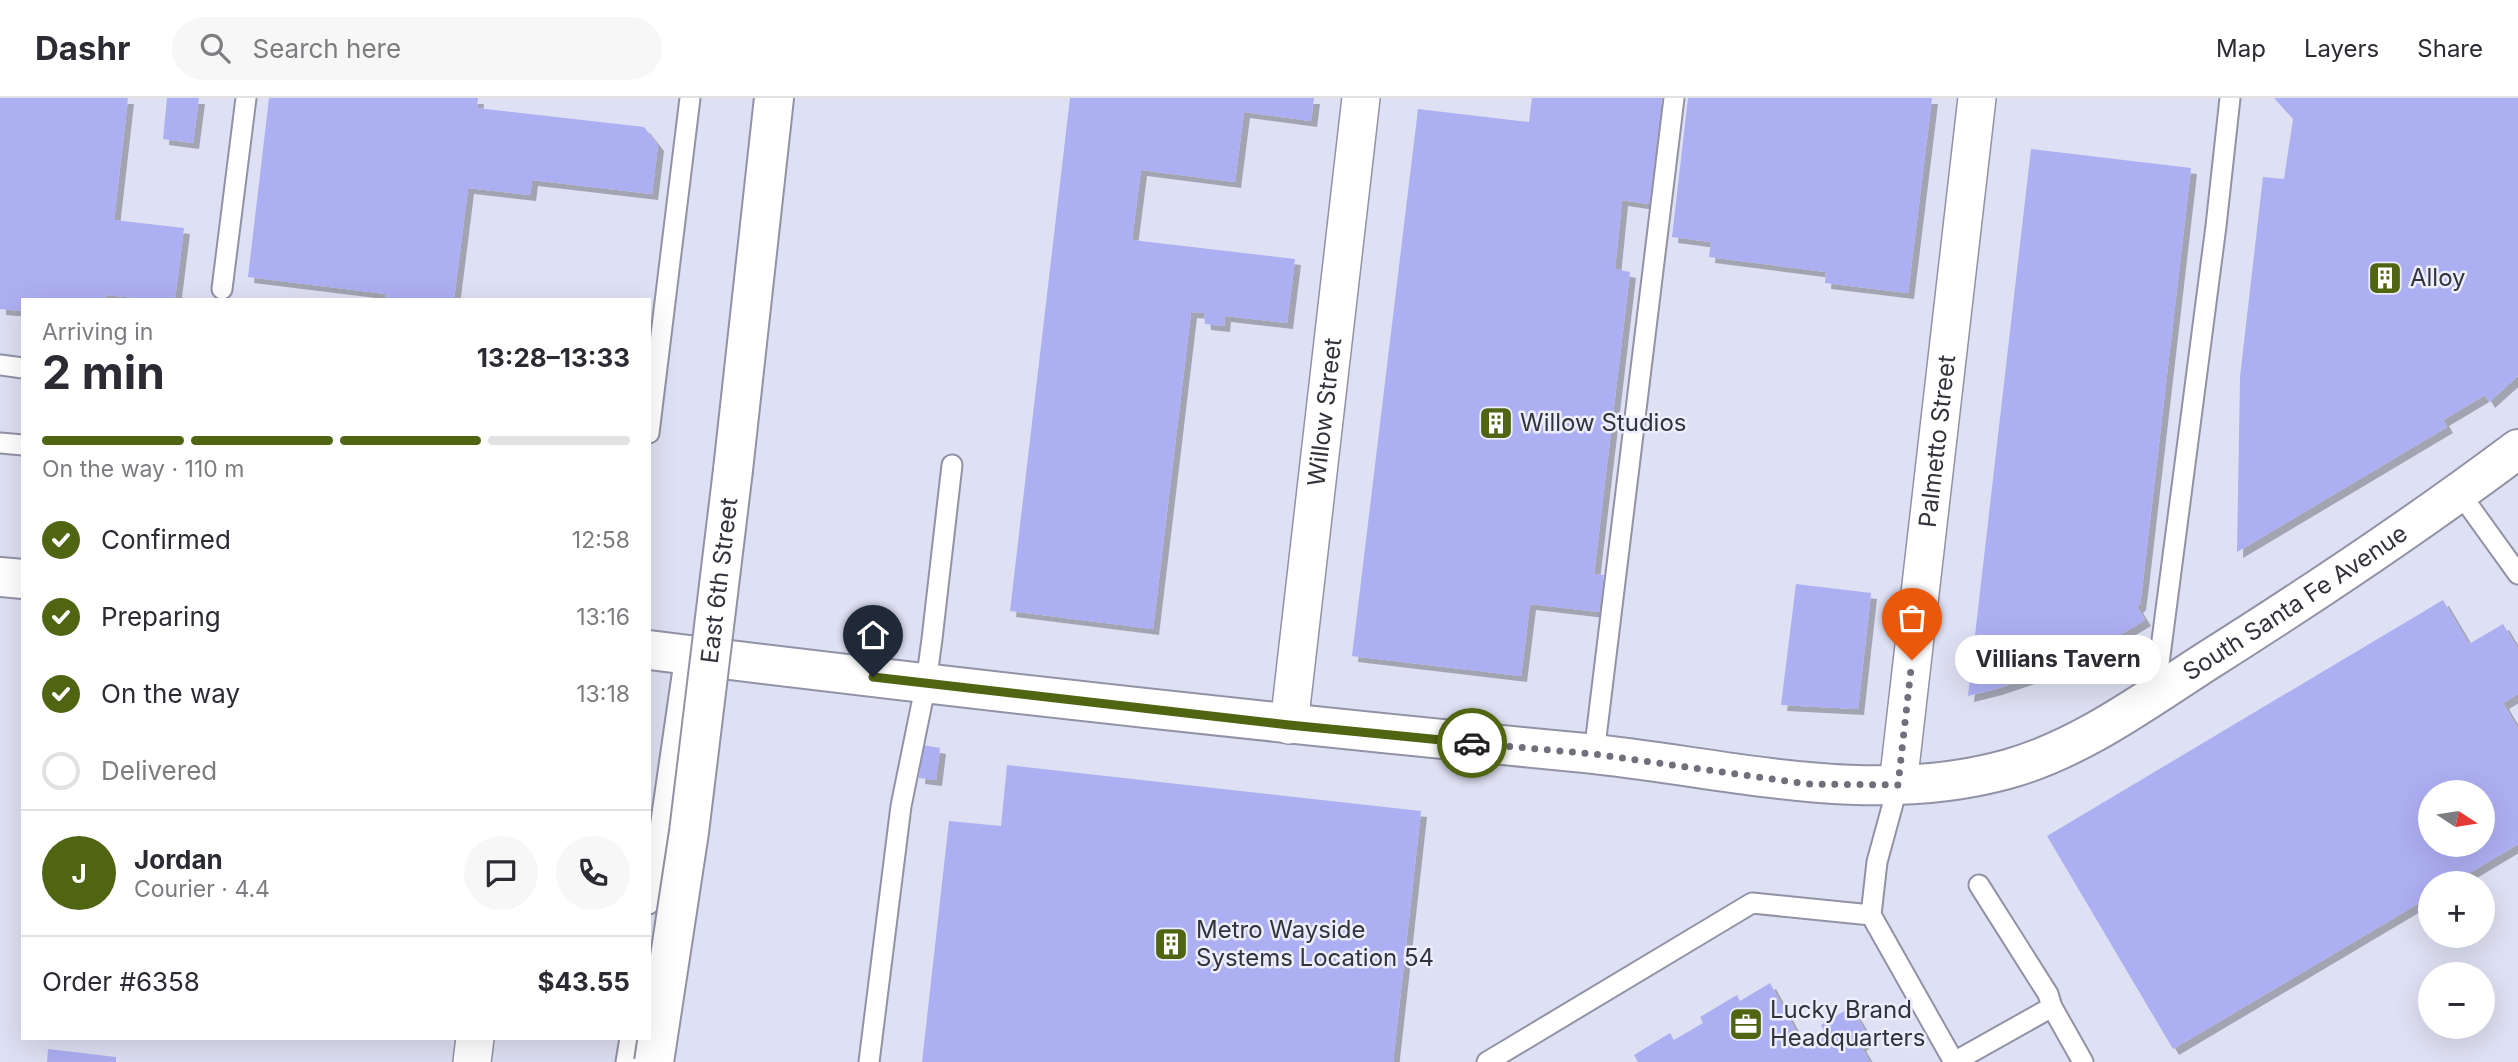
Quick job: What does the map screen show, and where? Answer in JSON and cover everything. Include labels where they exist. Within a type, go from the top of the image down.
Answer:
[{"type":"street","name":"East 6th Street","points":[[654,1062],[689,832],[774,98]]},
{"type":"street","name":"Willow Street","points":[[1289,725],[1361,98]]},
{"type":"street","name":"Palmetto Street","points":[[1898,785],[1977,98]]},
{"type":"street","name":"South Santa Fe Avenue","points":[[667,653],[1289,725],[1594,754],[1807,784],[1898,785],[1955,779],[2018,765],[2053,753],[2155,695],[2459,492],[2518,449]]},
{"type":"street","points":[[0,577],[21,579]]},
{"type":"street","points":[[472,1062],[475,1040]]},
{"type":"lane","points":[[222,289],[246,98]]},
{"type":"lane","points":[[651,417],[690,98]]},
{"type":"lane","points":[[1594,754],[1674,98]]},
{"type":"lane","points":[[2155,695],[2230,98]]},
{"type":"lane","points":[[0,365],[21,368]]},
{"type":"lane","points":[[0,443],[21,445]]},
{"type":"lane","points":[[869,1062],[901,806],[926,683],[952,465]]},
{"type":"lane","points":[[2459,492],[2518,574]]},
{"type":"lane","points":[[651,876],[667,653]]},
{"type":"lane","points":[[1898,785],[1877,862],[1871,915],[1954,1062],[2052,1007]]},
{"type":"lane","points":[[1979,886],[2048,994],[2052,1007],[2083,1062]]},
{"type":"lane","points":[[1487,1062],[1752,902],[1871,915]]},
{"type":"lane","points":[[626,1062],[630,1040]]},
{"type":"building","points":[[0,98],[128,98],[114,220],[184,228],[175,298],[107,295],[106,298],[21,298],[21,311],[0,309]]},
{"type":"building","points":[[167,98],[199,98],[193,143],[163,139]]},
{"type":"building","points":[[269,98],[478,98],[477,108],[644,127],[658,145],[652,194],[532,180],[530,195],[468,188],[454,298],[385,298],[386,294],[248,277]]},
{"type":"building","points":[[1070,98],[1314,98],[1311,121],[1244,112],[1235,182],[1141,170],[1132,240],[1295,259],[1287,323],[1225,316],[1224,326],[1205,324],[1204,313],[1191,312],[1153,629],[1010,611]]},
{"type":"building","name":"Willow Studios","points":[[1532,98],[1662,98],[1649,204],[1622,200],[1615,269],[1630,272],[1594,574],[1604,575],[1599,612],[1530,604],[1521,676],[1352,656],[1418,109],[1529,122]]},
{"type":"building","points":[[1688,98],[1932,98],[1908,293],[1825,283],[1826,272],[1709,257],[1711,242],[1672,237]]},
{"type":"building","name":"Alloy","points":[[2274,98],[2518,98],[2518,376],[2489,402],[2485,395],[2443,420],[2447,427],[2237,552],[2240,377],[2263,177],[2284,179],[2293,119]]},
{"type":"building","points":[[2031,149],[2191,168],[2143,581],[2140,604],[2137,607],[2145,620],[2071,664],[1968,696]]},
{"type":"building","points":[[1796,584],[1871,593],[1858,709],[1781,705]]},
{"type":"building","points":[[2443,600],[2469,644],[2503,624],[2518,649],[2518,694],[2503,703],[2518,729],[2518,844],[2496,857],[2496,780],[2418,780],[2418,858],[2495,858],[2473,871],[2418,871],[2418,904],[2173,1049],[2047,836]]},
{"type":"building","points":[[923,745],[940,748],[936,780],[919,778]]},
{"type":"building","name":"Metro Wayside Systems Location 54","points":[[1007,765],[1421,811],[1393,1062],[922,1062],[949,821],[1001,826]]},
{"type":"building","name":"Lucky Brand Headquarters","points":[[1770,983],[1804,1046],[1825,1034],[1821,1025],[1851,1007],[1870,1039],[1860,1045],[1870,1062],[1638,1062],[1634,1055],[1670,1033],[1674,1040],[1703,1023],[1700,1017],[1737,995],[1740,1001]]},
{"type":"building","points":[[48,1049],[116,1057],[116,1062],[47,1062]]},
{"type":"way so far","points":[[1472,743],[1594,754],[1807,784],[1898,785],[1912,660]]},
{"type":"place","name":"Alloy","points":[[2385,278]]},
{"type":"place","name":"Willow Studios","points":[[1496,423]]},
{"type":"place","name":"Villians Tavern","points":[[1912,660]]},
{"type":"place","name":"Metro Wayside Systems Location 54","points":[[1171,944]]},
{"type":"place","name":"Lucky Brand Headquarters","points":[[1746,1024]]},
{"type":"route","points":[[873,677],[1289,725],[1472,743]]}]
